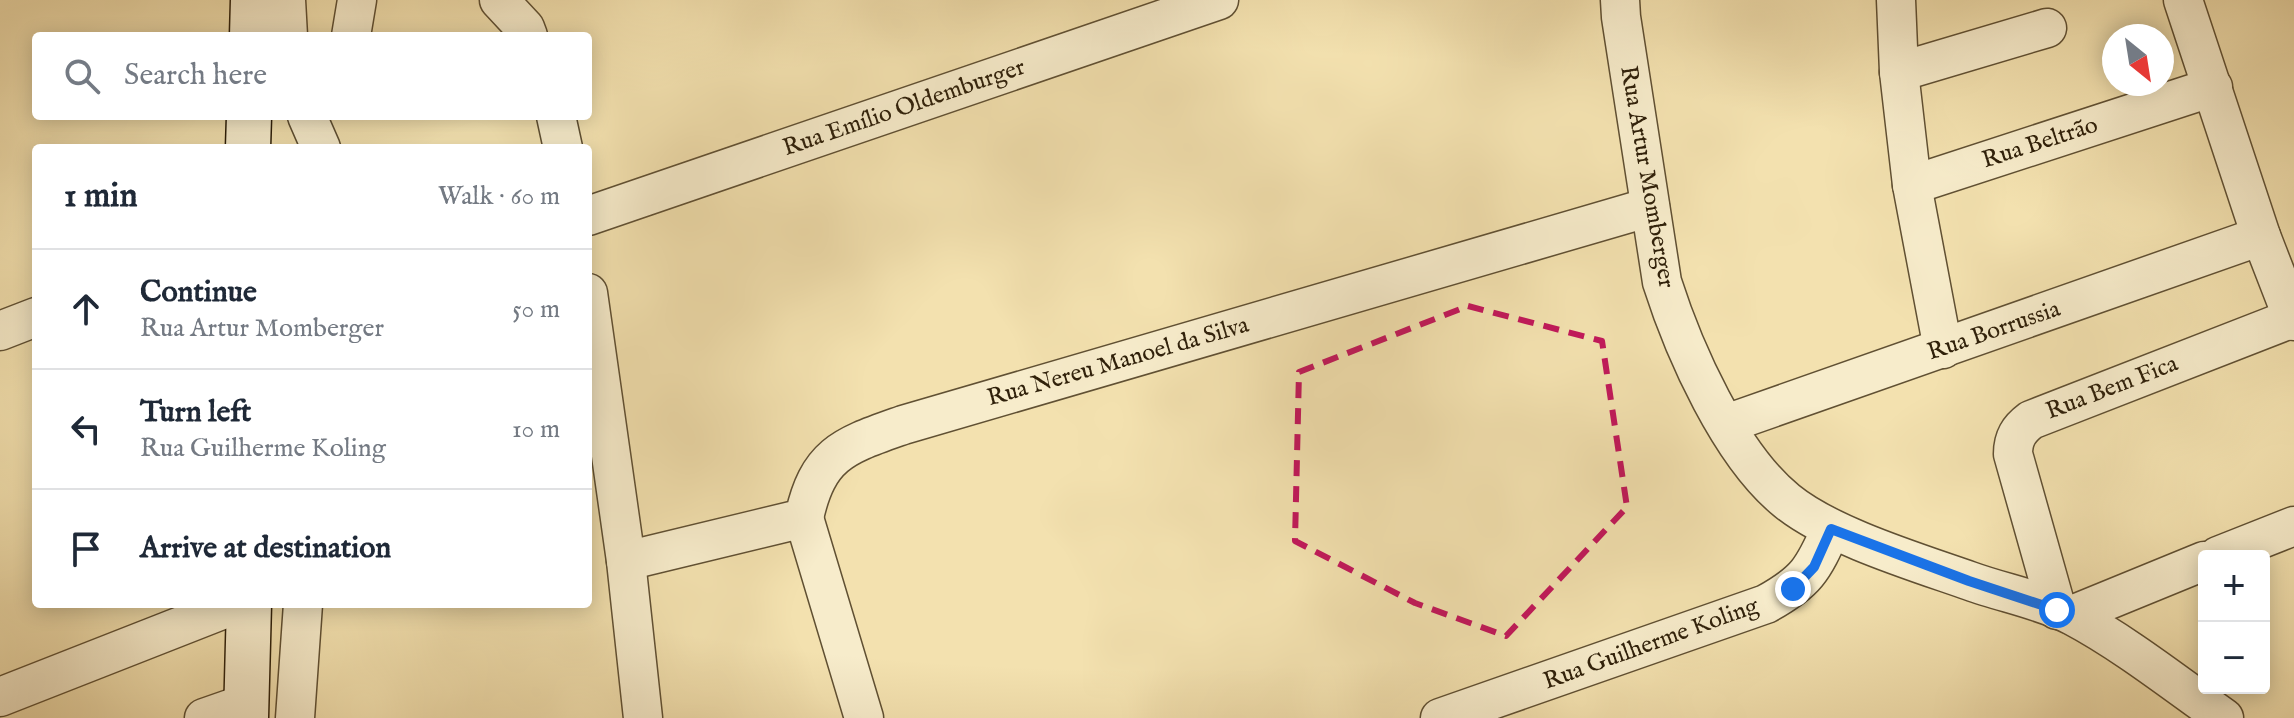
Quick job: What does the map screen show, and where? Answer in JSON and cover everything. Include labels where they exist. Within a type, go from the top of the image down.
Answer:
[{"type":"street","points":[[252,32],[253,0]]},
{"type":"street","points":[[286,0],[288,32]]},
{"type":"street","points":[[352,32],[357,0]]},
{"type":"street","points":[[499,0],[526,32]]},
{"type":"street","name":"Rua Emílio Oldemburger","points":[[592,215],[1219,0]]},
{"type":"street","name":"Rua Artur Momberger","points":[[1620,0],[1662,282],[1674,318],[1726,424],[1755,466],[1787,501],[1831,529],[2064,613],[2155,669],[2224,718]]},
{"type":"street","points":[[1896,0],[1899,72],[1912,185],[1943,349]]},
{"type":"street","points":[[2183,0],[2261,236],[2294,320]]},
{"type":"street","points":[[1899,72],[2047,28]]},
{"type":"street","name":"Rua Beltrão","points":[[1912,185],[2213,87]]},
{"type":"street","points":[[248,144],[249,120]]},
{"type":"street","points":[[309,120],[319,144]]},
{"type":"street","points":[[333,144],[337,120]]},
{"type":"street","points":[[557,120],[562,144]]},
{"type":"street","name":"Rua Nereu Manoel da Silva","points":[[804,518],[810,490],[825,463],[856,442],[933,416],[1650,207]]},
{"type":"street","name":"Rua Borrussia","points":[[1726,424],[2261,236]]},
{"type":"street","points":[[0,331],[32,319]]},
{"type":"street","name":"Rua Bem Fica","points":[[2064,613],[2013,454],[2013,442],[2020,428],[2031,420],[2294,320]]},
{"type":"street","points":[[592,321],[626,561],[643,718]]},
{"type":"street","points":[[626,561],[804,518],[864,718]]},
{"type":"street","points":[[2233,550],[2294,526]]},
{"type":"street","name":"Rua Guilherme Koling","points":[[1440,718],[1766,604],[1793,589],[1814,567],[1831,529]]},
{"type":"street","points":[[2064,613],[2198,563]]},
{"type":"street","points":[[0,697],[227,608]]},
{"type":"street","points":[[204,718],[247,711],[249,608]]},
{"type":"street","points":[[295,718],[303,608]]},
{"type":"highlighted area","points":[[1468,306],[1602,341],[1627,507],[1506,636],[1415,603],[1295,541],[1299,372]]},
{"type":"route","points":[[1793,589],[1814,567],[1831,529],[2057,610]]}]
